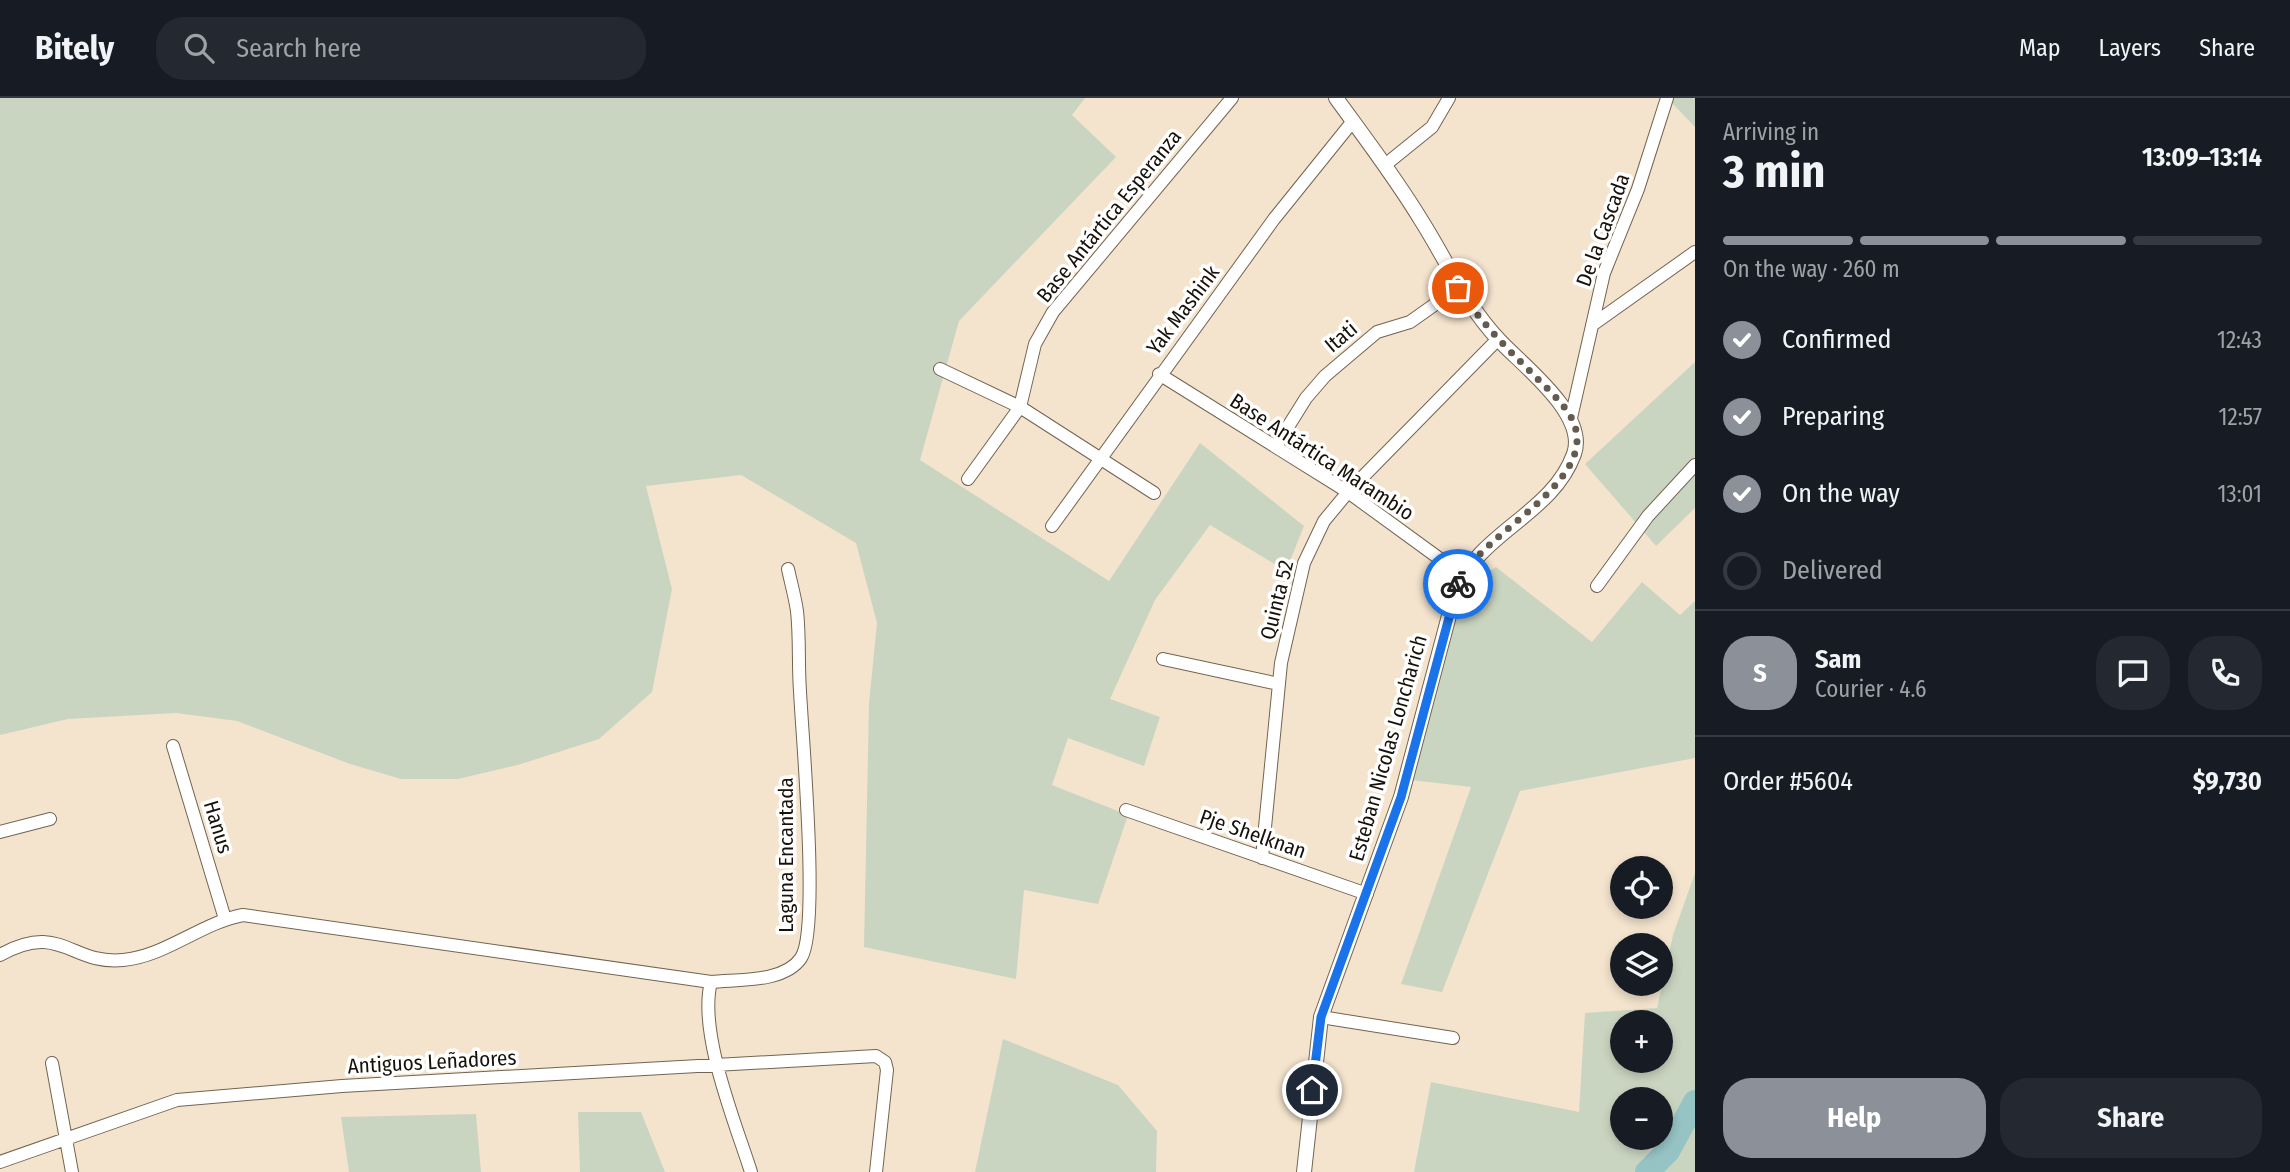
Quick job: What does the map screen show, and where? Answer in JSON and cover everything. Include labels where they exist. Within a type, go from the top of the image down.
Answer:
[{"type":"street","name":"Base Antártica Esperanza","points":[[1020,407],[1035,344],[1053,312],[1232,98]]},
{"type":"street","points":[[1336,98],[1385,165],[1424,225],[1458,288],[1498,339],[1572,418]]},
{"type":"street","points":[[1385,165],[1432,127],[1449,98]]},
{"type":"street","name":"De la Cascada","points":[[1572,418],[1610,254],[1638,189],[1667,98]]},
{"type":"street","name":"Yak Mashink","points":[[1052,526],[1159,374],[1275,219],[1353,121]]},
{"type":"street","points":[[1592,325],[1695,252]]},
{"type":"street","name":"Itati","points":[[1276,446],[1306,398],[1325,376],[1377,332],[1409,322],[1458,288]]},
{"type":"street","name":"Quinta 52","points":[[1262,858],[1279,684],[1304,563],[1324,521],[1348,492],[1498,339]]},
{"type":"street","points":[[940,369],[1020,407],[1154,493]]},
{"type":"street","name":"Base Antártica Marambio","points":[[1159,374],[1348,492],[1462,575]]},
{"type":"street","points":[[968,479],[1020,407]]},
{"type":"street","name":"Esteban Nicolas Loncharich","points":[[1304,1172],[1321,1017],[1401,797],[1451,603],[1462,575],[1481,550],[1553,490],[1565,475],[1575,451],[1572,418]]},
{"type":"street","points":[[1597,586],[1648,516],[1695,465]]},
{"type":"street","name":"Laguna Encantada","points":[[225,919],[243,915],[711,982],[773,976],[788,970],[802,957],[807,932],[809,865],[801,663],[797,611],[788,569]]},
{"type":"street","points":[[1163,659],[1279,684]]},
{"type":"street","name":"Hanus","points":[[173,746],[225,919]]},
{"type":"street","name":"Pje Shelknan","points":[[1126,810],[1367,894]]},
{"type":"street","points":[[0,832],[50,818]]},
{"type":"street","points":[[0,955],[19,944],[37,940],[102,958],[123,960],[171,945],[225,919]]},
{"type":"street","points":[[711,982],[707,996],[717,1067],[751,1172]]},
{"type":"street","points":[[1321,1017],[1453,1038]]},
{"type":"street","name":"Antiguos Leñadores","points":[[0,1162],[144,1110],[177,1100],[209,1096],[876,1056],[885,1062],[887,1070],[876,1172]]},
{"type":"street","points":[[52,1063],[72,1172]]},
{"type":"green space","points":[[0,98],[1085,98],[1072,115],[1116,157],[959,321],[920,460],[1109,581],[1200,443],[1304,526],[1286,571],[1210,525],[1155,600],[1110,699],[1160,717],[1144,766],[1068,738],[1052,785],[1128,815],[1098,904],[1024,890],[1016,979],[864,947],[869,703],[877,623],[856,543],[741,475],[646,486],[672,589],[652,692],[599,739],[518,765],[458,779],[401,779],[350,764],[237,721],[176,713],[68,719],[0,735]]},
{"type":"green space","points":[[1667,98],[1695,98],[1695,127]]},
{"type":"green space","points":[[1695,362],[1695,508],[1656,546],[1585,464]]},
{"type":"green space","points":[[1496,567],[1592,642],[1642,582],[1680,615],[1695,601],[1695,758],[1520,791],[1442,992],[1401,984],[1471,787],[1411,780],[1462,591]]},
{"type":"green space","points":[[1695,873],[1695,1172],[1414,1172],[1431,1082],[1579,1112],[1585,1013],[1610,1011],[1610,1073],[1673,1073],[1673,1010],[1628,1010],[1657,1008],[1660,996],[1673,996],[1673,935]]},
{"type":"green space","points":[[1003,1039],[1118,1085],[1157,1131],[1156,1172],[975,1172]]},
{"type":"green space","points":[[578,1112],[641,1112],[665,1172],[580,1172]]},
{"type":"green space","points":[[476,1114],[481,1172],[349,1172],[341,1117]]},
{"type":"waterway","points":[[1647,1172],[1668,1151],[1695,1102]]},
{"type":"way so far","points":[[1458,288],[1498,339],[1572,418],[1575,435],[1575,451],[1565,475],[1553,490],[1481,550],[1458,584]]},
{"type":"route","points":[[1312,1090],[1321,1017],[1401,797],[1458,584]]}]
